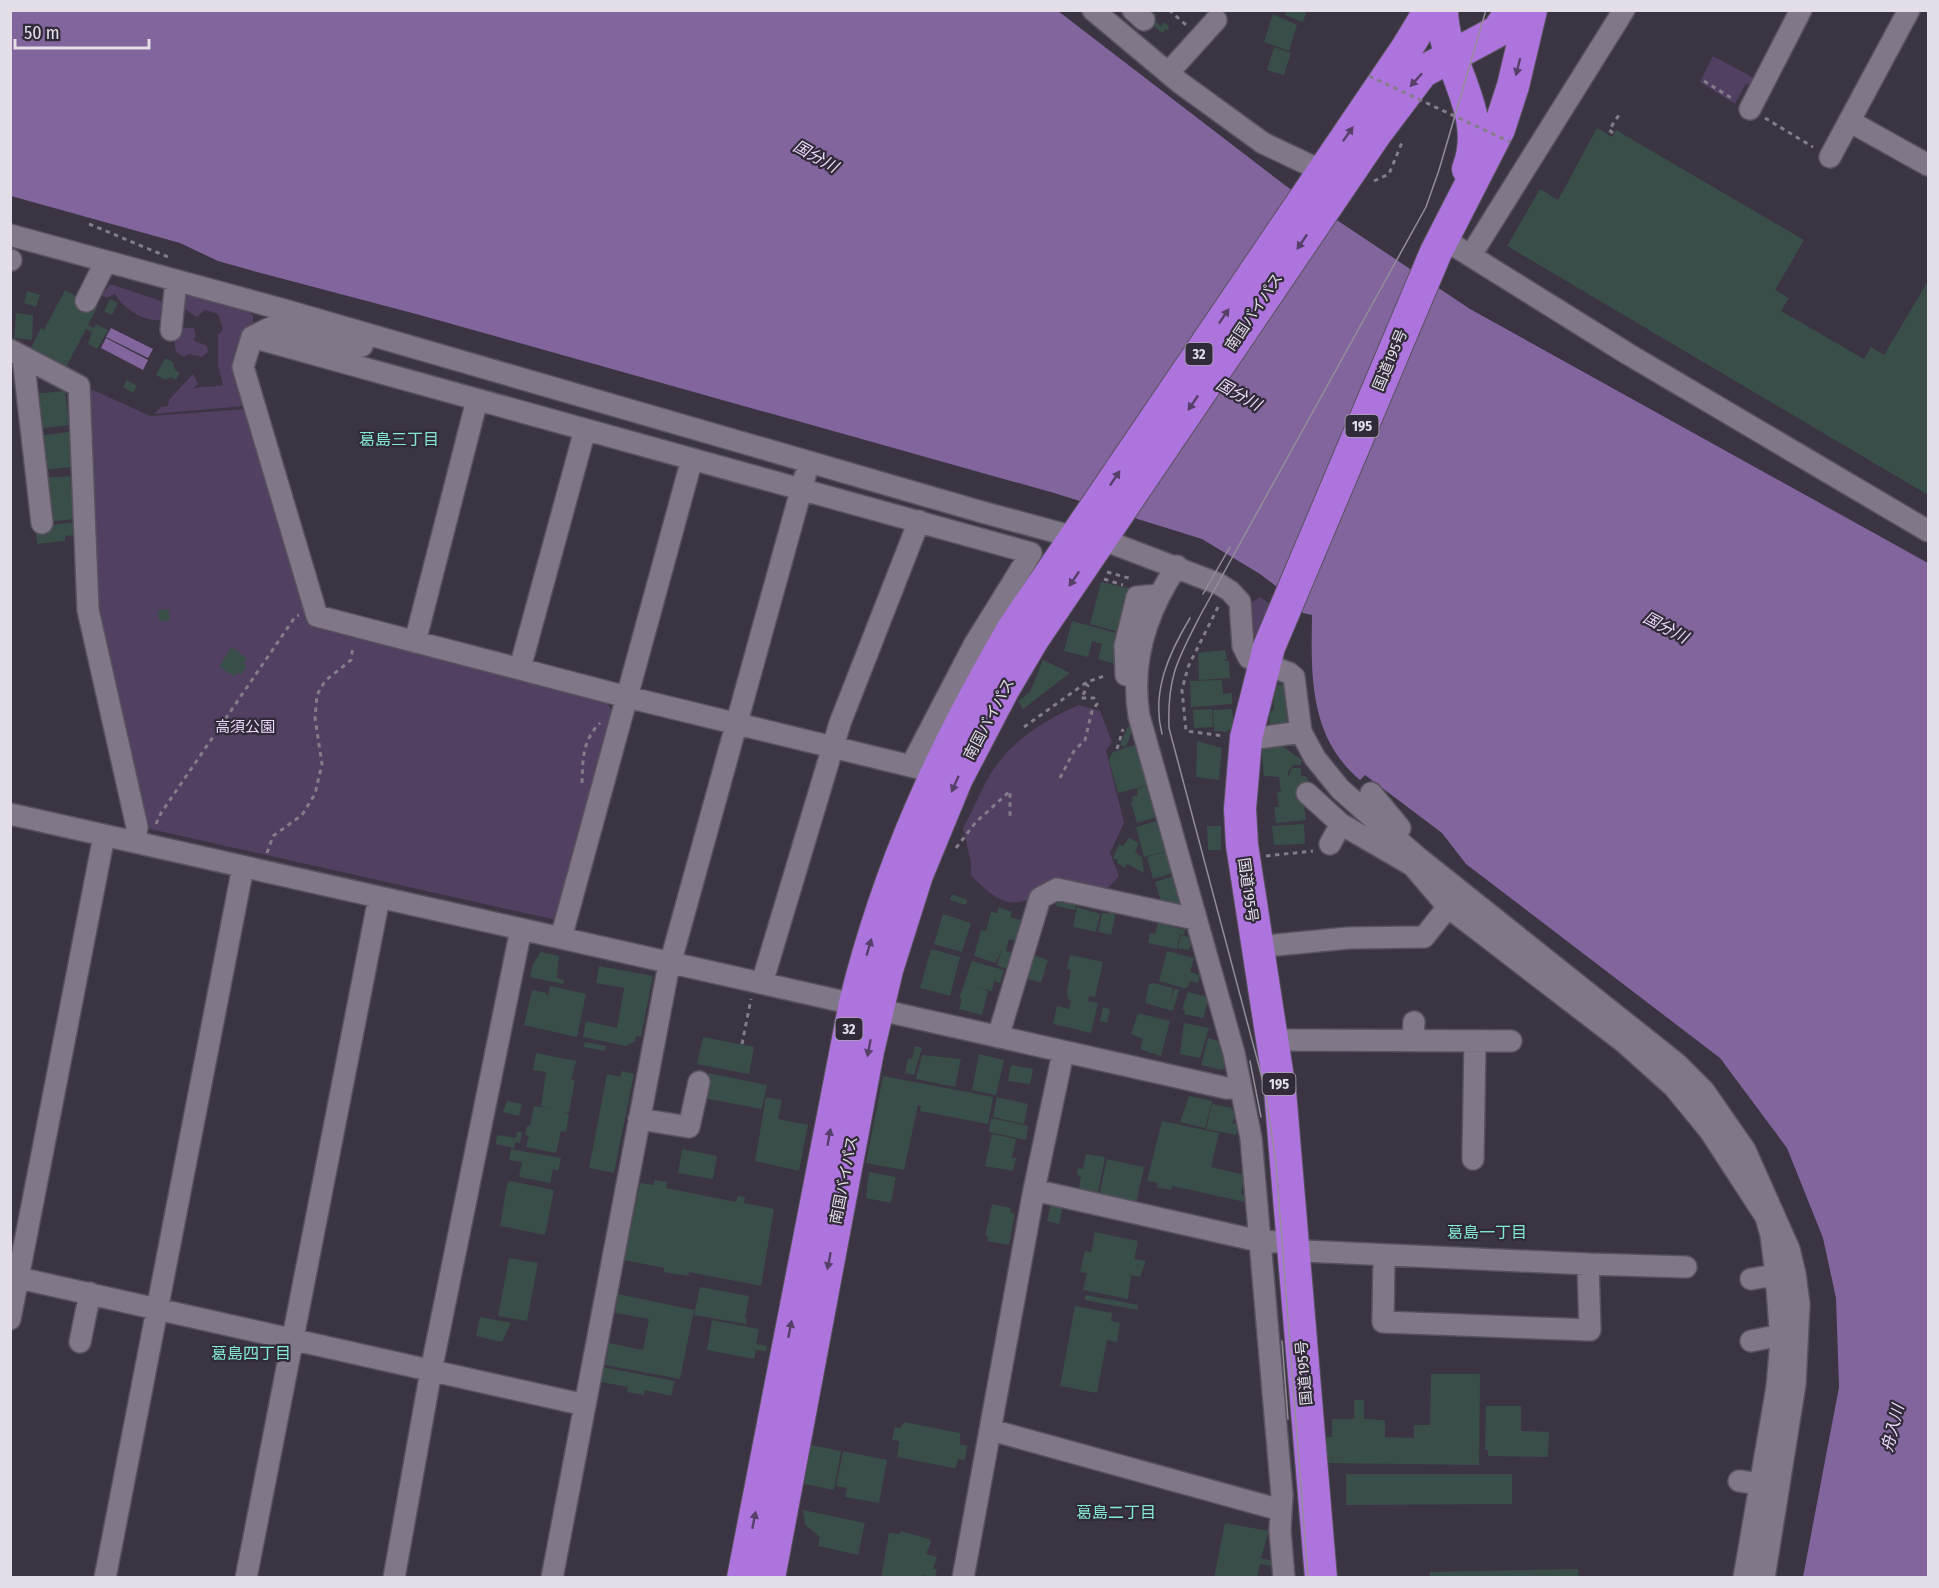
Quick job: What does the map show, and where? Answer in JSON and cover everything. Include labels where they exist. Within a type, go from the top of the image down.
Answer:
[{"type":"highway","name":"南国バイパス","points":[[743,1578],[866,1005],[957,778],[1090,534],[1324,182],[1430,10]]},
{"type":"highway","name":"国道195号","points":[[1316,1577],[1287,1163],[1274,1040],[1246,885],[1240,809],[1247,730],[1263,665],[1439,245],[1470,164],[1475,142],[1471,108],[1444,39],[1442,10]]},
{"type":"highway","name":"南国バイパス","points":[[1324,182],[1422,72],[1498,31],[1512,10]]},
{"type":"highway","name":"国道195号","points":[[1439,245],[1499,129],[1513,86],[1531,10]]},
{"type":"highway","name":"南国バイパス","points":[[769,1578],[866,1005],[878,917],[895,868],[923,769],[1013,629],[1090,534]]},
{"type":"street","points":[[1093,10],[1168,73],[1263,143],[1324,182]]},
{"type":"street","points":[[1471,255],[1624,10]]},
{"type":"street","points":[[1750,109],[1801,10]]},
{"type":"street","points":[[1830,157],[1909,10]]},
{"type":"street","points":[[1168,73],[1216,20]]},
{"type":"street","points":[[1849,121],[1927,160]]},
{"type":"street","points":[[10,235],[381,338],[899,488],[1090,534],[1176,566],[1227,589],[1236,597],[1242,608],[1243,646],[1249,658],[1294,677],[1301,732],[1315,758],[1340,789],[1423,865],[1600,1000],[1677,1064],[1704,1091],[1745,1150],[1769,1215],[1781,1335],[1777,1387],[1744,1578]]},
{"type":"street","points":[[1439,245],[1471,255],[1628,354],[1929,531]]},
{"type":"street","points":[[86,301],[105,263]]},
{"type":"street","points":[[171,330],[176,281]]},
{"type":"street","points":[[381,338],[369,348],[272,327],[252,337],[243,367],[317,616],[627,697],[923,769],[974,645],[1031,553],[919,521],[804,483],[717,448],[669,422]]},
{"type":"street","points":[[252,337],[692,459],[804,483],[888,496],[899,488]]},
{"type":"street","points":[[17,353],[42,523]]},
{"type":"street","points":[[17,353],[79,386],[88,610],[136,827],[144,837]]},
{"type":"street","points":[[415,642],[477,400]]},
{"type":"street","points":[[519,668],[585,430]]},
{"type":"street","points":[[561,938],[692,459]]},
{"type":"street","points":[[552,1578],[670,963],[804,483]]},
{"type":"street","points":[[757,989],[840,723],[919,521]]},
{"type":"street","points":[[1176,566],[1147,596],[1146,625],[1131,676],[1139,716],[1241,1088],[1253,1166],[1282,1495],[1284,1578]]},
{"type":"street","points":[[1258,738],[1301,732]]},
{"type":"street","points":[[1307,793],[1341,824],[1423,865],[1448,907],[1625,1043],[1674,1087],[1710,1131],[1769,1215],[1789,1249],[1799,1304],[1790,1426],[1764,1578]]},
{"type":"street","points":[[1371,793],[1395,824],[1428,850],[1423,865]]},
{"type":"street","points":[[10,814],[104,836],[144,837],[243,867],[670,963],[757,989],[866,1005],[1063,1053],[1226,1088],[1241,1088]]},
{"type":"street","points":[[1330,844],[1341,824]]},
{"type":"street","points":[[10,1319],[14,1277],[104,836]]},
{"type":"street","points":[[105,1578],[243,867]]},
{"type":"street","points":[[998,1037],[1040,898],[1057,889],[1195,919]]},
{"type":"street","points":[[246,1578],[379,898]]},
{"type":"street","points":[[1256,947],[1348,938],[1424,937],[1448,907]]},
{"type":"street","points":[[393,1578],[431,1371],[521,928]]},
{"type":"street","points":[[1274,1040],[1413,1031],[1475,1041],[1511,1041]]},
{"type":"street","points":[[1473,1159],[1475,1041]]},
{"type":"street","points":[[963,1578],[1034,1190],[1063,1053]]},
{"type":"street","points":[[639,1119],[689,1127],[699,1082]]},
{"type":"street","points":[[1253,1166],[1287,1163]]},
{"type":"street","points":[[1034,1190],[1259,1241],[1282,1242],[1304,1251],[1686,1267]]},
{"type":"street","points":[[1384,1255],[1383,1322],[1590,1330],[1588,1264]]},
{"type":"street","points":[[1751,1279],[1776,1275]]},
{"type":"street","points":[[14,1277],[585,1405]]},
{"type":"street","points":[[80,1342],[90,1293]]},
{"type":"street","points":[[1751,1341],[1781,1335]]},
{"type":"street","points":[[991,1430],[1281,1510]]},
{"type":"street","points":[[1739,1481],[1761,1484]]},
{"type":"path","points":[[1369,76],[1510,142]]},
{"type":"path","points":[[1613,133],[1609,130],[1621,112]]},
{"type":"path","points":[[89,224],[154,249],[173,260]]},
{"type":"path","points":[[1100,578],[1137,588],[1147,596]]},
{"type":"path","points":[[1227,589],[1188,667],[1182,699],[1186,731],[1233,737]]},
{"type":"path","points":[[144,837],[295,617],[314,608]]},
{"type":"path","points":[[265,858],[273,836],[302,814],[315,794],[322,764],[315,718],[317,695],[326,681],[351,660],[357,627]]},
{"type":"path","points":[[1024,727],[1085,683],[1117,670],[1122,679],[1131,676]]},
{"type":"path","points":[[1060,778],[1074,751],[1085,740],[1092,711],[1096,706],[1094,698],[1081,698],[1088,686],[1085,683]]},
{"type":"path","points":[[953,852],[976,822],[1010,791],[1010,820]]},
{"type":"path","points":[[742,1044],[757,989]]},
{"type":"green space","points":[[1713,56],[1754,78],[1752,83],[1745,85],[1735,104],[1700,82]]},
{"type":"green space","points":[[110,284],[164,302],[167,319],[152,320],[138,315],[125,306],[115,294],[106,298],[102,295]]},
{"type":"green space","points":[[186,292],[247,310],[253,316],[253,323],[246,330],[240,349],[245,406],[154,414],[161,407],[168,406],[169,400],[193,374],[198,384],[192,389],[223,385],[218,366],[218,335],[223,330],[218,314],[205,310],[197,317],[183,308],[180,301]]},
{"type":"green space","points":[[181,328],[194,328],[196,336],[193,340],[207,346],[208,352],[202,357],[189,354],[184,357],[176,352],[173,335]]},
{"type":"green space","name":"高須公園","points":[[93,390],[150,416],[247,409],[310,626],[607,703],[613,713],[556,920],[141,827],[94,607],[85,394]]},
{"type":"green space","points":[[1260,597],[1272,605],[1259,634],[1253,637],[1251,603]]},
{"type":"green space","points":[[1079,705],[1100,711],[1112,742],[1106,750],[1124,823],[1110,853],[1119,876],[1108,888],[1060,881],[1023,901],[1004,901],[994,896],[971,875],[971,863],[963,828],[990,775],[1007,752],[1041,725]]},
{"type":"water","points":[[10,11],[1058,11],[1286,186],[1470,309],[1928,563],[1928,1577],[1803,1577],[1839,1387],[1836,1298],[1823,1238],[1787,1148],[1720,1058],[1466,864],[1442,833],[1365,775],[1360,780],[1343,763],[1331,745],[1316,704],[1313,683],[1312,615],[1303,613],[1281,590],[1260,574],[1202,539],[1054,493],[416,314],[218,261],[180,243],[11,196]]},
{"type":"water","points":[[111,328],[153,349],[148,358],[106,337]]},
{"type":"water","points":[[106,338],[148,360],[143,370],[101,348]]},
{"type":"building","points":[[1286,10],[1307,10],[1303,22],[1285,15]]},
{"type":"building","points":[[1152,12],[1157,15],[1153,19],[1161,26],[1164,22],[1169,26],[1168,31],[1166,29],[1162,33],[1146,20]]},
{"type":"building","points":[[1273,14],[1297,25],[1289,51],[1264,42]]},
{"type":"building","points":[[1274,47],[1291,53],[1284,75],[1267,70]]},
{"type":"building","points":[[1597,128],[1612,137],[1616,130],[1804,240],[1775,290],[1789,298],[1781,311],[1864,359],[1871,347],[1884,355],[1928,281],[1928,495],[1507,246],[1540,189],[1558,200]]},
{"type":"building","points":[[65,290],[97,308],[88,325],[94,328],[96,324],[108,330],[97,349],[88,344],[92,332],[86,329],[66,367],[63,368],[31,348],[41,328],[44,330]]},
{"type":"building","points":[[27,291],[40,295],[36,307],[24,303]]},
{"type":"building","points":[[110,299],[118,303],[112,315],[104,311]]},
{"type":"building","points":[[16,313],[33,315],[32,340],[14,338]]},
{"type":"building","points":[[165,358],[173,362],[175,370],[180,373],[176,380],[171,377],[165,380],[156,375]]},
{"type":"building","points":[[127,380],[137,386],[133,393],[123,387]]},
{"type":"building","points":[[65,391],[69,425],[36,429],[32,394]]},
{"type":"building","points":[[69,432],[73,467],[41,470],[37,436]]},
{"type":"building","points":[[70,476],[74,519],[47,522],[43,478]]},
{"type":"building","points":[[76,522],[77,535],[65,536],[65,541],[37,544],[35,527]]},
{"type":"building","points":[[1101,582],[1132,589],[1119,632],[1090,624]]},
{"type":"building","points":[[169,609],[170,621],[159,621],[158,610]]},
{"type":"building","points":[[1072,621],[1120,634],[1118,665],[1098,659],[1102,644],[1092,641],[1088,657],[1064,651]]},
{"type":"building","points":[[232,647],[247,659],[243,663],[247,666],[241,675],[237,672],[234,677],[219,666]]},
{"type":"building","points":[[1225,650],[1227,659],[1223,661],[1229,661],[1230,678],[1199,680],[1198,653]]},
{"type":"building","points":[[1043,660],[1070,673],[1023,709],[1018,701],[1030,692]]},
{"type":"building","points":[[1222,680],[1223,694],[1232,693],[1232,704],[1191,707],[1190,681]]},
{"type":"building","points":[[1285,684],[1287,722],[1270,726],[1269,714],[1274,709],[1273,696],[1277,685]]},
{"type":"building","points":[[1212,709],[1213,727],[1194,728],[1193,710]]},
{"type":"building","points":[[1232,709],[1234,729],[1227,730],[1228,732],[1214,731],[1213,710]]},
{"type":"building","points":[[1128,726],[1133,728],[1126,747],[1120,745]]},
{"type":"building","points":[[1197,741],[1222,748],[1219,780],[1196,777]]},
{"type":"building","points":[[1276,742],[1302,760],[1301,765],[1293,765],[1288,772],[1288,777],[1292,768],[1301,768],[1301,776],[1306,776],[1309,782],[1302,790],[1306,820],[1276,823],[1274,807],[1279,807],[1277,792],[1281,792],[1279,777],[1264,776],[1261,744]]},
{"type":"building","points":[[1138,744],[1149,785],[1118,793],[1109,760],[1113,752]]},
{"type":"building","points":[[1149,785],[1157,817],[1137,823],[1131,802],[1132,797],[1138,795],[1137,789]]},
{"type":"building","points":[[1156,821],[1166,851],[1144,857],[1136,827]]},
{"type":"building","points":[[1304,824],[1305,844],[1274,845],[1272,826]]},
{"type":"building","points":[[1207,826],[1221,826],[1221,850],[1208,850]]},
{"type":"building","points":[[1129,838],[1139,843],[1135,852],[1142,857],[1144,873],[1127,864],[1125,868],[1113,858],[1119,844],[1123,846]]},
{"type":"building","points":[[1167,851],[1173,873],[1153,879],[1147,857]]},
{"type":"building","points":[[1174,876],[1181,902],[1171,906],[1171,903],[1162,904],[1155,882]]},
{"type":"building","points":[[952,894],[967,900],[966,905],[950,900]]},
{"type":"building","points":[[1058,898],[1077,902],[1075,910],[1056,906]]},
{"type":"building","points":[[999,907],[1012,912],[1010,917],[1021,920],[1015,941],[1009,939],[1006,951],[1014,953],[1009,969],[997,966],[1002,949],[996,963],[974,956],[981,930],[986,931],[991,912],[997,913]]},
{"type":"building","points":[[1077,907],[1100,914],[1096,932],[1073,927]]},
{"type":"building","points":[[1110,911],[1116,912],[1111,935],[1098,932],[1102,913],[1109,914]]},
{"type":"building","points":[[943,914],[971,923],[962,952],[934,944]]},
{"type":"building","points":[[1158,923],[1185,930],[1184,935],[1177,934],[1180,935],[1177,949],[1148,943],[1150,933],[1155,934]]},
{"type":"building","points":[[1181,935],[1192,938],[1189,950],[1178,948]]},
{"type":"building","points":[[931,949],[960,957],[950,996],[920,988]]},
{"type":"building","points":[[1167,951],[1194,958],[1190,972],[1200,975],[1198,983],[1190,981],[1188,987],[1184,988],[1159,981]]},
{"type":"building","points":[[541,952],[559,956],[557,978],[564,980],[563,984],[530,977],[533,964]]},
{"type":"building","points":[[1033,955],[1048,960],[1041,983],[1026,978]]},
{"type":"building","points":[[1070,955],[1103,962],[1095,997],[1089,996],[1088,1001],[1098,1003],[1091,1033],[1053,1024],[1057,1006],[1069,1009],[1071,1000],[1068,999],[1067,991],[1071,970],[1067,969]]},
{"type":"building","points":[[972,961],[1004,970],[1000,983],[994,981],[992,991],[976,987],[988,991],[982,1015],[959,1009],[962,999],[959,999]]},
{"type":"building","points":[[599,966],[653,976],[641,1037],[636,1036],[635,1041],[626,1046],[583,1037],[586,1021],[617,1028],[624,988],[596,983]]},
{"type":"building","points":[[1149,984],[1173,988],[1169,1005],[1174,989],[1179,990],[1173,1011],[1145,1003]]},
{"type":"building","points":[[550,986],[586,994],[577,1037],[524,1025],[532,990],[546,993],[548,996]]},
{"type":"building","points":[[1188,992],[1209,997],[1203,1018],[1184,1014],[1185,1010],[1182,1009]]},
{"type":"building","points":[[1103,1007],[1110,1009],[1107,1023],[1100,1021]]},
{"type":"building","points":[[1138,1013],[1170,1021],[1161,1056],[1140,1049],[1143,1039],[1131,1034]]},
{"type":"building","points":[[1184,1023],[1209,1028],[1200,1058],[1180,1054]]},
{"type":"building","points":[[703,1037],[754,1047],[749,1074],[697,1064]]},
{"type":"building","points":[[1208,1038],[1221,1042],[1228,1064],[1222,1070],[1201,1065]]},
{"type":"building","points":[[585,1042],[606,1046],[605,1051],[584,1047]]},
{"type":"building","points":[[915,1046],[922,1048],[914,1075],[905,1073],[908,1058],[912,1059]]},
{"type":"building","points":[[536,1053],[576,1061],[570,1079],[575,1080],[569,1112],[564,1113],[569,1114],[566,1132],[561,1131],[556,1153],[526,1147],[529,1136],[525,1135],[527,1126],[530,1126],[534,1106],[550,1108],[541,1106],[546,1072],[533,1070]]},
{"type":"building","points":[[979,1054],[1004,1060],[996,1095],[972,1090]]},
{"type":"building","points":[[922,1055],[961,1059],[955,1087],[916,1079]]},
{"type":"building","points":[[1011,1065],[1033,1069],[1030,1084],[1008,1081]]},
{"type":"building","points":[[622,1071],[634,1074],[614,1173],[589,1168],[607,1074],[620,1077]]},
{"type":"building","points":[[708,1073],[767,1085],[762,1109],[703,1098]]},
{"type":"building","points":[[883,1076],[993,1097],[988,1124],[920,1111],[921,1106],[918,1105],[904,1170],[866,1163]]},
{"type":"building","points":[[1189,1096],[1212,1101],[1205,1128],[1180,1122]]},
{"type":"building","points":[[766,1097],[782,1100],[778,1119],[808,1125],[799,1171],[755,1161]]},
{"type":"building","points":[[997,1097],[1028,1104],[1024,1124],[993,1117]]},
{"type":"building","points":[[507,1101],[522,1104],[519,1116],[503,1112]]},
{"type":"building","points":[[1212,1104],[1231,1108],[1236,1114],[1232,1123],[1239,1124],[1236,1135],[1206,1129]]},
{"type":"building","points":[[991,1118],[1028,1126],[1026,1140],[989,1132]]},
{"type":"building","points":[[1162,1121],[1219,1133],[1211,1167],[1245,1175],[1241,1194],[1246,1195],[1245,1202],[1172,1186],[1171,1190],[1157,1187],[1158,1183],[1147,1181]]},
{"type":"building","points":[[517,1132],[522,1132],[520,1143],[515,1142],[514,1148],[496,1144],[497,1135],[516,1138]]},
{"type":"building","points":[[992,1134],[1016,1139],[1012,1158],[1016,1158],[1013,1171],[985,1166]]},
{"type":"building","points":[[511,1149],[561,1158],[558,1171],[553,1169],[550,1183],[519,1177],[522,1162],[509,1160]]},
{"type":"building","points":[[682,1149],[717,1156],[713,1179],[678,1173]]},
{"type":"building","points":[[1086,1154],[1105,1157],[1098,1192],[1079,1189],[1081,1176],[1077,1175],[1078,1168],[1083,1169]]},
{"type":"building","points":[[1107,1159],[1144,1167],[1136,1204],[1099,1196]]},
{"type":"building","points":[[869,1172],[896,1177],[891,1203],[866,1198]]},
{"type":"building","points":[[655,1180],[667,1182],[666,1188],[736,1202],[738,1196],[745,1197],[744,1203],[774,1209],[761,1286],[689,1272],[688,1276],[664,1272],[664,1268],[624,1260],[640,1183],[653,1185]]},
{"type":"building","points":[[510,1181],[554,1190],[545,1235],[500,1226],[507,1184]]},
{"type":"building","points":[[992,1204],[1011,1208],[1010,1212],[1015,1214],[1009,1245],[987,1241],[988,1237],[995,1238],[985,1236]]},
{"type":"building","points":[[1051,1204],[1063,1206],[1059,1224],[1047,1221]]},
{"type":"building","points":[[1095,1232],[1138,1241],[1134,1259],[1146,1261],[1140,1277],[1131,1275],[1128,1299],[1083,1290],[1087,1273],[1080,1272],[1085,1251],[1091,1252]]},
{"type":"building","points":[[509,1258],[538,1263],[527,1321],[498,1316]]},
{"type":"building","points":[[700,1287],[749,1296],[746,1324],[694,1315]]},
{"type":"building","points":[[618,1294],[694,1310],[680,1379],[605,1365],[609,1343],[643,1350],[649,1319],[615,1313]]},
{"type":"building","points":[[1085,1295],[1138,1305],[1137,1310],[1085,1300]]},
{"type":"building","points":[[1075,1306],[1112,1313],[1111,1321],[1120,1323],[1117,1342],[1107,1340],[1097,1393],[1060,1386]]},
{"type":"building","points":[[480,1317],[511,1323],[502,1342],[476,1336]]},
{"type":"building","points":[[712,1320],[759,1329],[756,1344],[767,1346],[766,1351],[756,1350],[754,1359],[707,1350]]},
{"type":"building","points":[[603,1367],[675,1381],[671,1396],[645,1390],[644,1395],[627,1392],[628,1387],[601,1382]]},
{"type":"building","points":[[1431,1374],[1480,1374],[1479,1465],[1326,1463],[1326,1437],[1332,1437],[1332,1419],[1354,1419],[1354,1400],[1364,1400],[1364,1419],[1385,1420],[1385,1437],[1414,1438],[1414,1425],[1430,1425]]},
{"type":"building","points":[[1486,1406],[1521,1406],[1521,1431],[1549,1432],[1548,1457],[1488,1456],[1488,1450],[1485,1450]]},
{"type":"building","points":[[904,1422],[960,1433],[960,1445],[967,1446],[965,1460],[958,1459],[956,1467],[953,1468],[897,1457],[899,1441],[892,1440],[895,1427],[900,1428]]},
{"type":"building","points":[[811,1445],[841,1451],[834,1490],[804,1484]]},
{"type":"building","points":[[843,1451],[887,1460],[879,1503],[845,1497],[847,1488],[836,1486]]},
{"type":"building","points":[[1346,1474],[1512,1474],[1512,1504],[1346,1505]]},
{"type":"building","points":[[803,1510],[865,1523],[858,1555],[818,1546],[820,1537],[805,1525]]},
{"type":"building","points":[[1225,1523],[1269,1531],[1261,1558],[1272,1561],[1271,1566],[1260,1564],[1257,1578],[1214,1578]]},
{"type":"building","points":[[901,1531],[929,1539],[931,1542],[926,1554],[937,1557],[933,1569],[937,1569],[935,1578],[922,1575],[922,1578],[881,1578],[889,1533],[900,1534]]},
{"type":"building","points":[[1578,1569],[1579,1578],[1430,1578],[1430,1572]]},
{"type":"tram line","points":[[1308,1578],[1276,1164],[1265,1089],[1169,728],[1170,695],[1180,656],[1201,614],[1426,207],[1486,10]]},
{"type":"tram line","points":[[1203,594],[1230,547]]},
{"type":"tram line","points":[[1162,734],[1159,718],[1160,688],[1169,659],[1190,618]]},
{"type":"tram line","points":[[1250,1061],[1261,1117]]},
{"type":"tram line","points":[[1282,1341],[1288,1419]]},
{"type":"district","name":"葛島三丁目","points":[[399,439]]},
{"type":"district","name":"葛島一丁目","points":[[1487,1232]]},
{"type":"district","name":"葛島四丁目","points":[[251,1353]]},
{"type":"district","name":"葛島二丁目","points":[[1116,1512]]},
{"type":"water label","name":"国分川","points":[[816,156]]},
{"type":"water label","name":"国分川","points":[[1239,394]]},
{"type":"water label","name":"国分川","points":[[1666,627]]},
{"type":"water label","name":"舟入川","points":[[1892,1428]]}]
